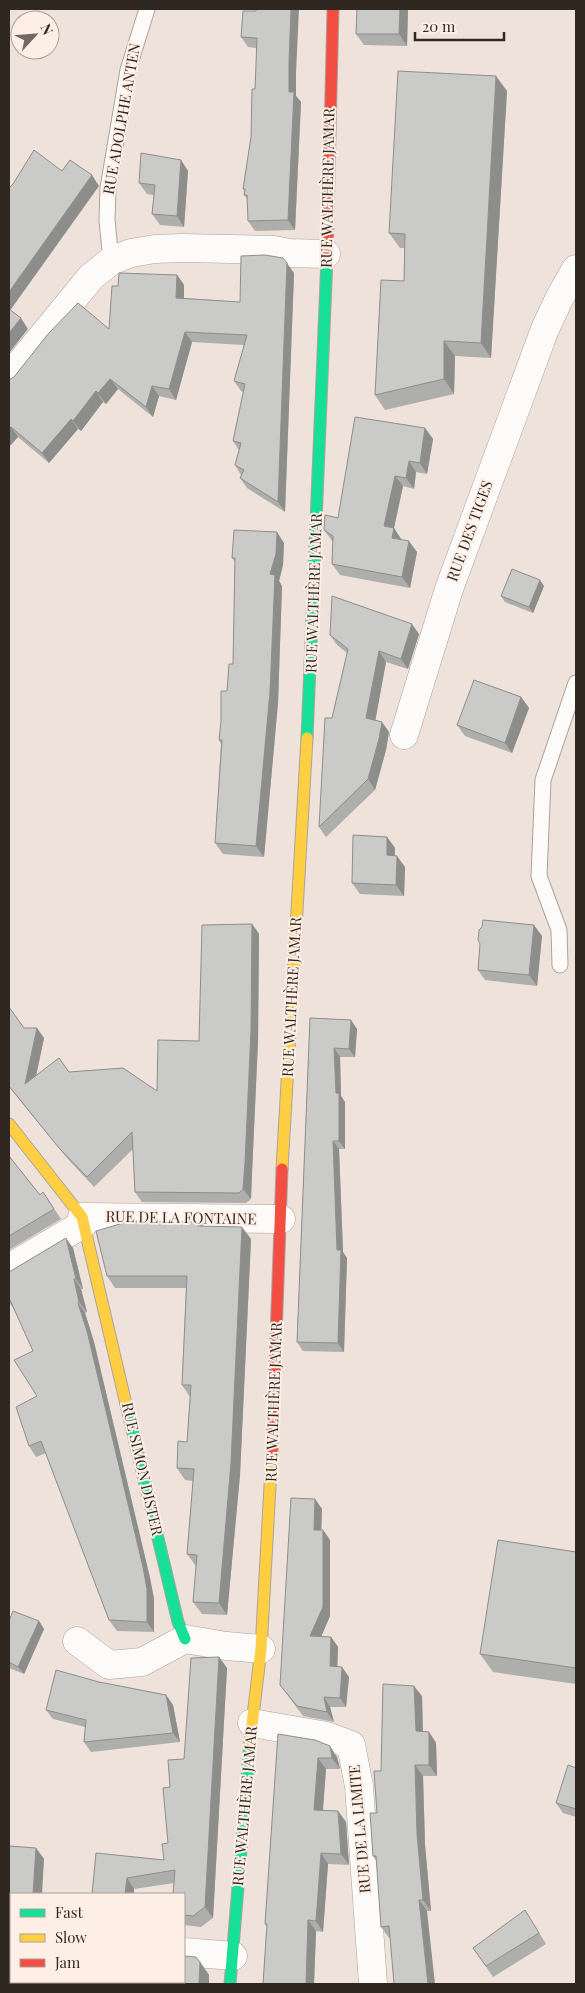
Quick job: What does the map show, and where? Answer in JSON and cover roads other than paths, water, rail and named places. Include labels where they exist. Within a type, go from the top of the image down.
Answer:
[{"type":"main road","name":"RUE WALTHÈRE JAMAR","points":[[230,1984],[252,1723],[261,1649],[272,1462],[281,1219],[311,672],[333,9]]},
{"type":"main road","name":"RUE SIMON DISTER","points":[[9,1124],[82,1221],[178,1622],[185,1640]]},
{"type":"street","points":[[9,377],[91,277],[111,261],[155,249],[182,248],[274,250],[289,253],[326,254]]},
{"type":"street","name":"RUE DES TIGES","points":[[404,735],[449,589],[546,329],[560,297],[576,269]]},
{"type":"street","name":"RUE DE LA FONTAINE","points":[[82,1221],[281,1219]]},
{"type":"street","points":[[9,1268],[82,1221]]},
{"type":"street","points":[[77,1640],[109,1665],[142,1662],[185,1640],[261,1649]]},
{"type":"street","name":"RUE DE LA LIMITE","points":[[252,1723],[327,1736],[351,1745],[359,1786],[373,1984]]},
{"type":"street","points":[[185,1952],[233,1956]]},
{"type":"lane","name":"RUE ADOLPHE ANTEN","points":[[111,261],[107,220],[108,188],[128,70],[148,9]]},
{"type":"lane","points":[[560,965],[559,930],[539,876],[543,780],[576,683]]}]
